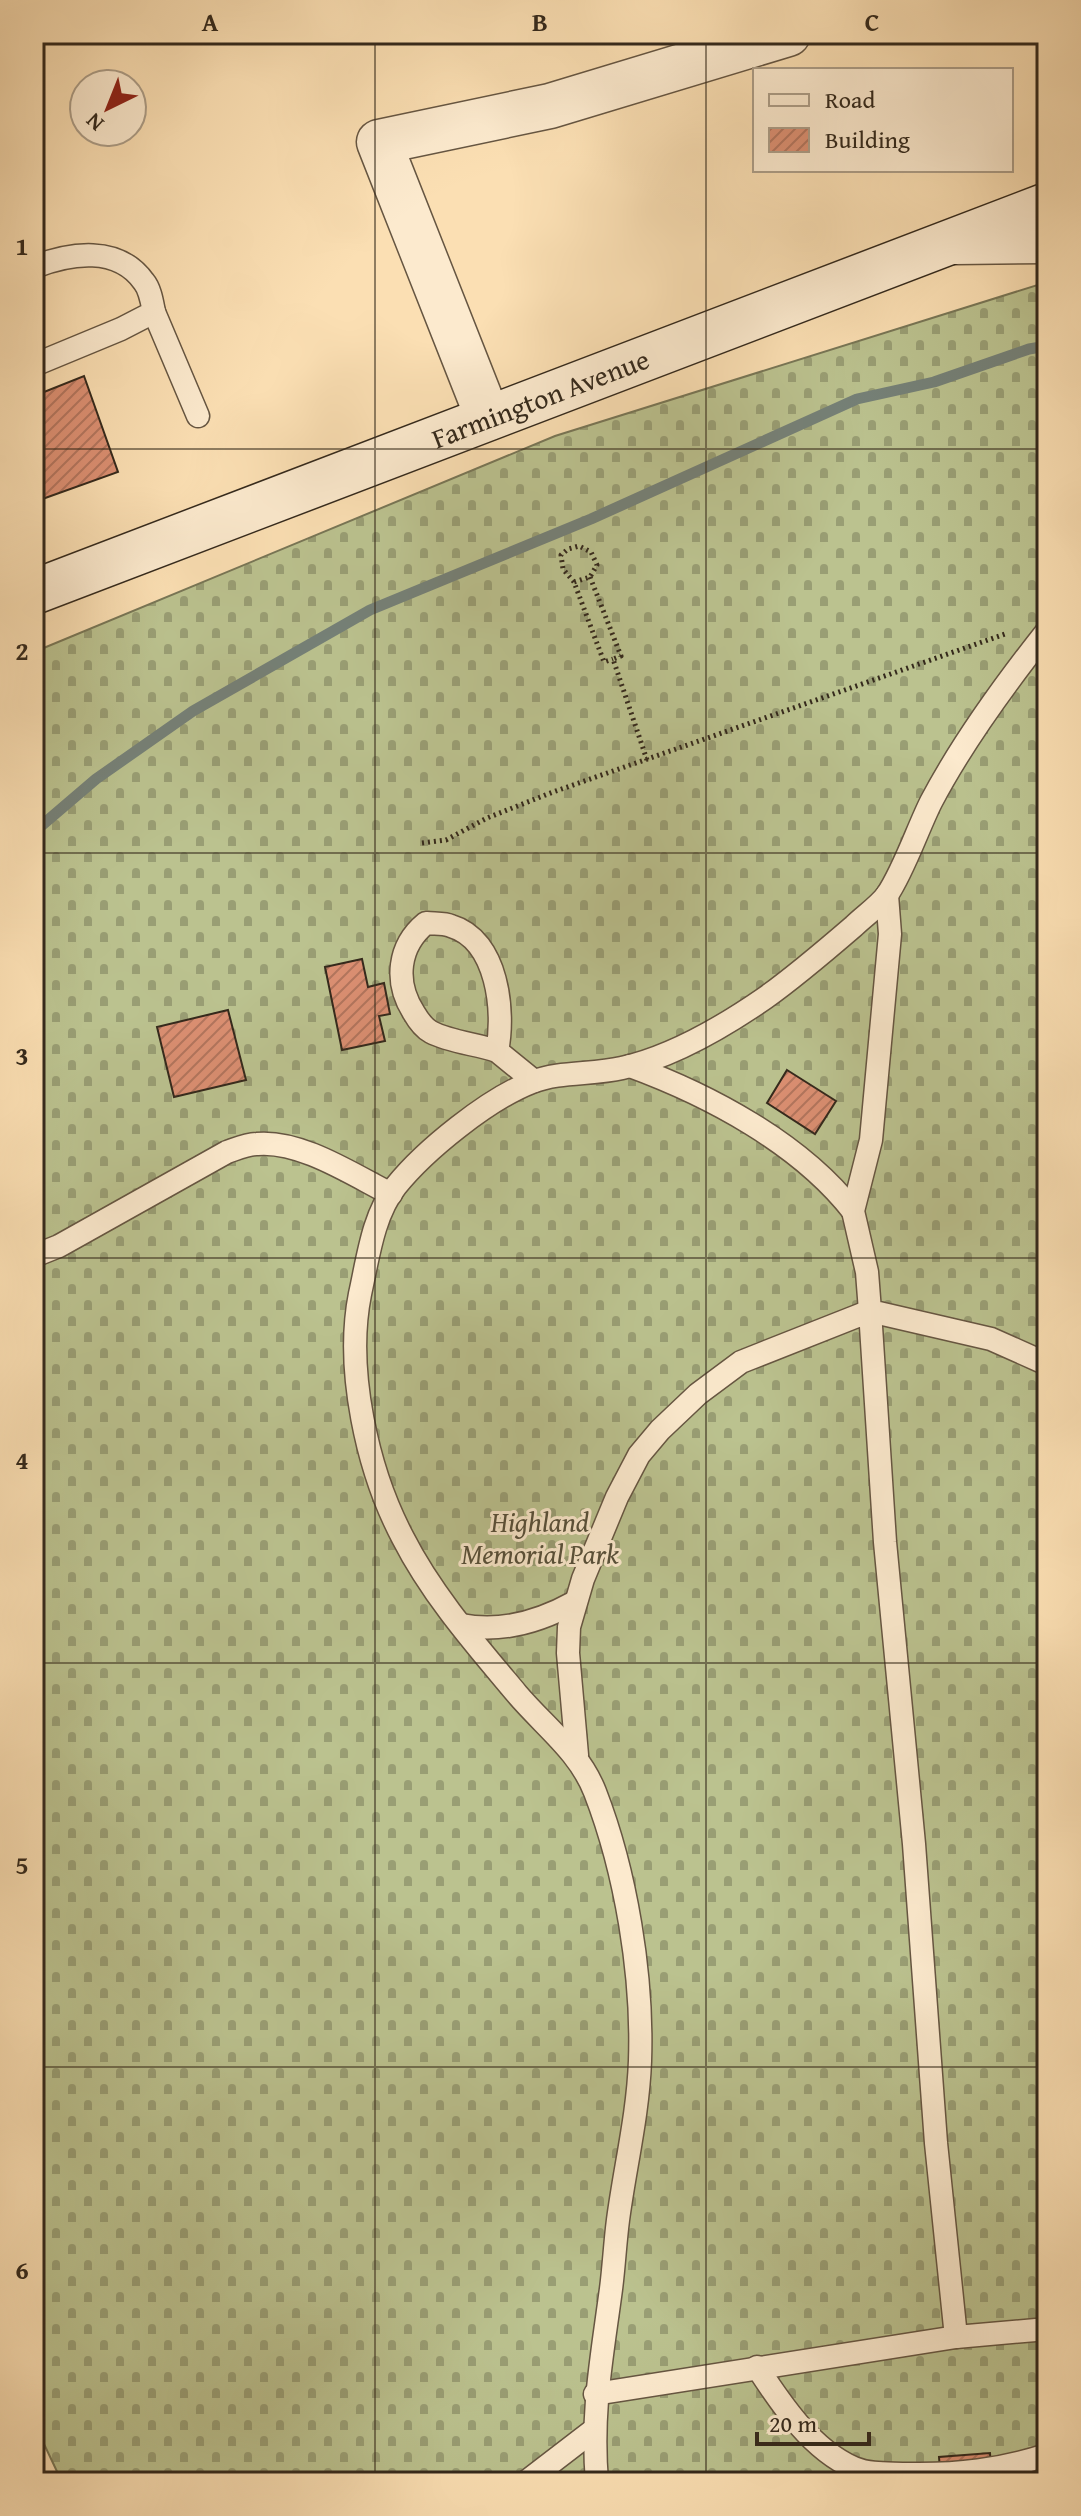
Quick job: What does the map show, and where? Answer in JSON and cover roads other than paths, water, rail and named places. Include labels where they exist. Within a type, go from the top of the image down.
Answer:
[{"type":"street","points":[[488,418],[379,142],[550,106],[713,45],[788,34]]},
{"type":"street","name":"Farmington Avenue","points":[[34,592],[1047,205]]},
{"type":"street","points":[[948,242],[1047,241]]},
{"type":"lane","points":[[34,267],[84,253],[106,257],[134,271],[146,284],[154,312],[198,416]]},
{"type":"lane","points":[[34,365],[154,312]]},
{"type":"lane","points":[[597,2482],[595,2394],[637,2097],[640,2016],[627,1912],[618,1866],[598,1799],[577,1755],[528,1707],[432,1585],[401,1535],[374,1461],[359,1402],[354,1350],[355,1322],[378,1219],[391,1194],[414,1167],[480,1110],[534,1081],[567,1073],[630,1066],[671,1051],[739,1016],[829,948],[887,895],[952,765],[1047,631]]},
{"type":"lane","points":[[853,1211],[871,1140],[890,934],[887,895]]},
{"type":"lane","points":[[497,1051],[501,1030],[497,988],[484,956],[478,946],[453,926],[426,923],[413,934],[403,954],[400,970],[406,1001],[429,1031],[497,1051],[534,1081]]},
{"type":"lane","points":[[630,1066],[662,1077],[764,1131],[836,1189],[853,1211],[867,1272],[885,1542],[914,1844],[936,2143],[956,2337]]},
{"type":"lane","points":[[34,1256],[59,1246],[227,1152],[258,1143],[308,1153],[329,1161],[391,1194]]},
{"type":"lane","points":[[577,1755],[568,1653],[569,1627],[575,1602],[617,1497],[639,1455],[698,1394],[741,1362],[870,1311],[991,1339],[1047,1364]]},
{"type":"lane","points":[[461,1625],[504,1629],[556,1613],[575,1602]]},
{"type":"lane","points":[[595,2394],[956,2337],[1047,2329]]},
{"type":"lane","points":[[757,2367],[776,2396],[806,2431],[824,2448],[853,2467],[879,2474],[946,2476],[1010,2466],[1047,2455]]},
{"type":"lane","points":[[526,2482],[595,2429]]},
{"type":"waterway","points":[[34,832],[96,779],[193,711],[370,610],[591,519],[857,399],[934,382],[1029,349],[1047,346]]},
{"type":"park label","name":"Highland Memorial Park","points":[[540,1538]]}]
